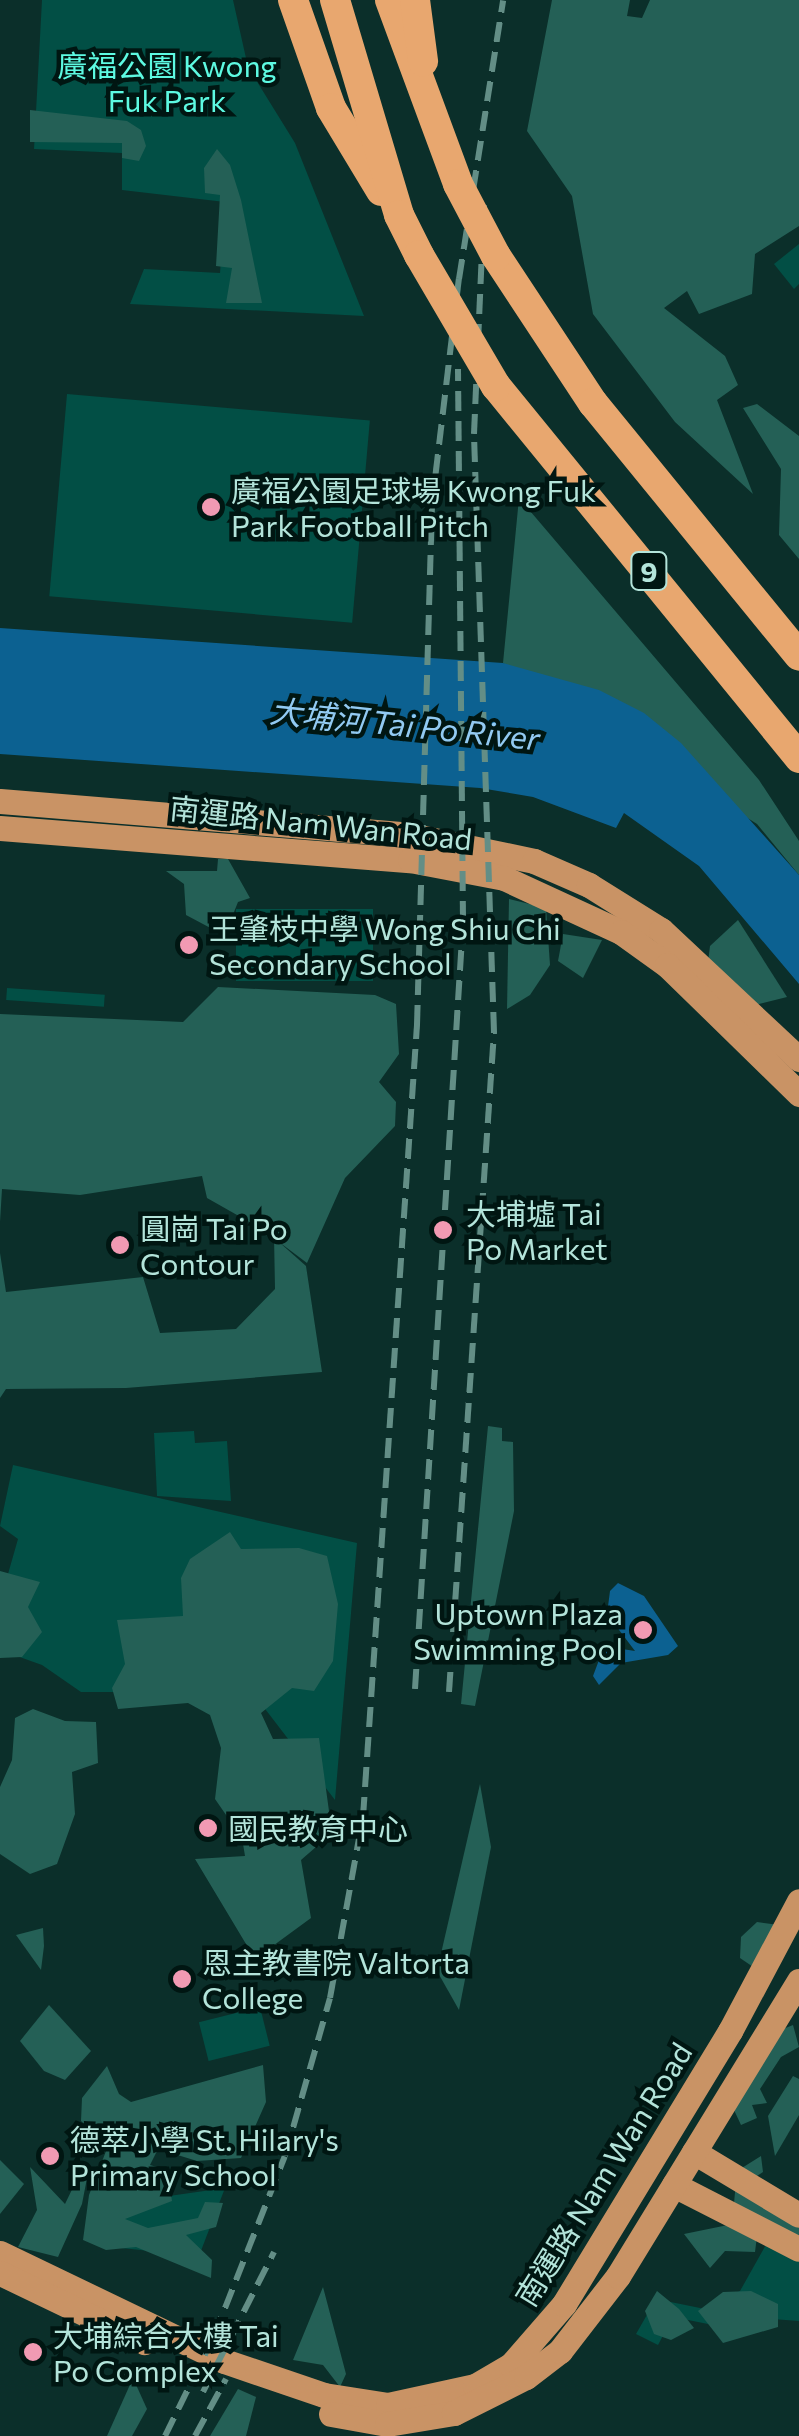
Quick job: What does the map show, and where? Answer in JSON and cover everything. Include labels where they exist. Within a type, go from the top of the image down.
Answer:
[{"type":"highway","points":[[293,0],[331,108],[400,215]]},
{"type":"highway","name":"9","points":[[335,0],[400,215],[418,255],[496,386],[799,758]]},
{"type":"highway","name":"9","points":[[390,0],[435,132],[496,256],[593,403],[799,656]]},
{"type":"highway","points":[[415,0],[435,132]]},
{"type":"main road","name":"南運路 Nam Wan Road","points":[[0,800],[410,834],[534,861],[589,884],[662,930],[799,1059]]},
{"type":"main road","name":"南運路 Nam Wan Road","points":[[0,828],[424,862],[504,878],[621,932],[667,966],[799,1094]]},
{"type":"main road","name":"南運路 Nam Wan Road","points":[[220,2367],[324,2395],[388,2405],[448,2396],[511,2366],[564,2304],[799,1902]]},
{"type":"main road","name":"南運路 Nam Wan Road","points":[[220,2367],[301,2406],[387,2424],[482,2402],[549,2360],[590,2317],[799,1981]]},
{"type":"main road","points":[[694,2152],[799,2216]]},
{"type":"main road","points":[[674,2184],[799,2249]]},
{"type":"main road","points":[[0,2253],[220,2367]]},
{"type":"main road","points":[[0,2273],[220,2367]]},
{"type":"green space","name":"廣福公園 Kwong Fuk Park","points":[[42,0],[233,0],[248,67],[295,143],[364,316],[130,304],[144,269],[220,273],[225,202],[122,190],[122,153],[34,149]]},
{"type":"green space","points":[[552,0],[630,0],[627,16],[642,18],[650,0],[799,0],[799,226],[755,254],[752,294],[699,314],[687,291],[664,308],[725,356],[738,385],[717,400],[753,494],[675,422],[593,314],[572,196],[527,131]]},
{"type":"green space","points":[[30,110],[127,121],[141,130],[146,146],[139,161],[122,158],[122,143],[30,142]]},
{"type":"green space","points":[[217,149],[230,165],[241,200],[262,303],[226,303],[232,268],[216,266],[220,195],[205,193],[204,168]]},
{"type":"green space","points":[[799,244],[799,284],[794,289],[774,264]]},
{"type":"green space","name":"廣福公園足球場 Kwong Fuk Park Football Pitch","points":[[67,394],[370,420],[352,623],[49,596]]},
{"type":"green space","points":[[757,404],[799,436],[799,559],[779,535],[781,469],[743,408]]},
{"type":"green space","points":[[519,498],[759,780],[799,841],[799,875],[757,824],[503,663]]},
{"type":"green space","points":[[218,859],[228,859],[250,898],[238,902],[228,927],[218,932],[186,915],[184,884],[166,871],[217,871]]},
{"type":"green space","points":[[509,899],[546,908],[550,965],[530,995],[507,1009]]},
{"type":"green space","points":[[236,909],[373,909],[373,981],[236,981]]},
{"type":"green space","points":[[738,920],[787,997],[739,1009],[708,962],[710,946]]},
{"type":"green space","points":[[563,934],[602,940],[583,978],[558,961]]},
{"type":"green space","points":[[218,987],[375,995],[396,1004],[399,1054],[379,1082],[396,1102],[395,1126],[345,1178],[307,1263],[279,1242],[306,1266],[322,1372],[126,1388],[6,1389],[0,1398],[0,1253],[6,1292],[143,1277],[160,1333],[236,1329],[275,1289],[274,1236],[207,1198],[202,1176],[80,1195],[2,1189],[0,1222],[0,1014],[183,1022]]},
{"type":"green space","points":[[7,988],[105,995],[104,1007],[6,1000]]},
{"type":"green space","points":[[488,1426],[502,1428],[502,1441],[513,1442],[514,1511],[475,1706],[461,1704]]},
{"type":"green space","points":[[194,1431],[195,1443],[227,1441],[231,1501],[157,1496],[154,1433]]},
{"type":"green space","points":[[13,1465],[357,1543],[335,1800],[252,1692],[81,1692],[42,1665],[0,1650],[8,1574],[18,1539],[0,1526]]},
{"type":"green space","points":[[230,1532],[241,1549],[299,1548],[327,1556],[338,1604],[333,1661],[314,1691],[292,1688],[261,1713],[273,1739],[319,1738],[332,1833],[301,1860],[311,1918],[255,1959],[195,1859],[245,1856],[242,1838],[215,1799],[221,1748],[210,1715],[188,1703],[118,1709],[112,1688],[125,1664],[117,1620],[183,1616],[181,1578],[190,1559]]},
{"type":"green space","points":[[0,1571],[40,1582],[28,1607],[42,1632],[22,1657],[0,1658]]},
{"type":"green space","points":[[33,1709],[65,1721],[96,1722],[98,1763],[72,1772],[75,1814],[57,1864],[30,1874],[0,1854],[0,1787],[12,1760],[15,1718]]},
{"type":"green space","points":[[480,1784],[491,1847],[459,2010],[437,1971]]},
{"type":"green space","points":[[757,1922],[779,1925],[759,1971],[740,1958],[741,1937]]},
{"type":"green space","points":[[43,1928],[44,1946],[41,1970],[16,1935]]},
{"type":"green space","points":[[49,2005],[91,2051],[65,2080],[44,2071],[20,2041]]},
{"type":"green space","points":[[260,2007],[270,2046],[209,2061],[199,2022]]},
{"type":"green space","points":[[793,2025],[799,2047],[781,2057],[760,2089],[767,2103],[752,2105],[757,2118],[741,2125],[734,2110],[778,2031]]},
{"type":"green space","points":[[263,2065],[266,2102],[241,2158],[197,2161],[158,2149],[150,2165],[167,2170],[172,2201],[125,2219],[148,2228],[198,2218],[205,2202],[223,2203],[216,2227],[186,2235],[212,2260],[211,2278],[136,2247],[106,2250],[83,2240],[89,2195],[108,2146],[81,2121],[82,2098],[107,2066],[119,2094],[131,2102]]},
{"type":"green space","points":[[793,2076],[799,2079],[799,2115],[775,2156],[768,2116]]},
{"type":"green space","points":[[761,2156],[763,2172],[754,2178],[799,2216],[799,2237],[734,2203],[737,2171]]},
{"type":"green space","points":[[0,2160],[24,2184],[0,2214]]},
{"type":"green space","points":[[30,2167],[65,2204],[79,2175],[88,2173],[82,2204],[58,2257],[18,2247],[37,2210]]},
{"type":"green space","points":[[225,2188],[199,2256],[121,2248],[114,2228],[127,2202]]},
{"type":"green space","points":[[728,2225],[757,2236],[755,2252],[725,2251],[710,2268],[684,2234]]},
{"type":"green space","points":[[768,2241],[799,2260],[799,2321],[759,2318],[728,2328],[673,2317],[658,2345],[636,2334],[656,2299],[705,2309],[740,2291]]},
{"type":"green space","points":[[323,2287],[346,2374],[340,2387],[323,2365],[293,2360]]},
{"type":"green space","points":[[657,2291],[694,2328],[671,2340],[654,2334],[645,2311]]},
{"type":"green space","points":[[751,2291],[778,2304],[778,2327],[723,2343],[698,2311],[723,2292]]},
{"type":"green space","points":[[133,2378],[147,2409],[132,2436],[107,2436]]},
{"type":"green space","points":[[238,2389],[256,2397],[246,2436],[210,2436]]},
{"type":"water","name":"大埔河 Tai Po River","points":[[0,628],[503,663],[599,690],[644,713],[681,743],[799,875],[799,984],[699,866],[624,813],[616,828],[533,797],[480,788],[0,754]]},
{"type":"water","name":"Uptown Plaza Swimming Pool","points":[[618,1583],[644,1596],[678,1646],[668,1655],[621,1663],[599,1685],[593,1676],[602,1652],[609,1647],[635,1651],[607,1614],[610,1591]]},
{"type":"railway","points":[[165,2436],[214,2336],[285,2156],[330,1998],[363,1817],[417,1025],[432,504],[459,279],[503,0]]},
{"type":"railway","points":[[449,1692],[494,1032],[474,434],[484,205]]},
{"type":"railway","points":[[415,1689],[463,921],[458,369]]},
{"type":"railway","points":[[203,2392],[274,2252]]},
{"type":"railway","points":[[195,2436],[226,2379]]},
{"type":"place","name":"廣福公園足球場 Kwong Fuk Park Football Pitch","points":[[211,507]]},
{"type":"place","name":"王肇枝中學 Wong Shiu Chi Secondary School","points":[[189,945]]},
{"type":"place","name":"大埔墟 Tai Po Market","points":[[443,1230]]},
{"type":"place","name":"圓崗 Tai Po Contour","points":[[120,1245]]},
{"type":"place","name":"Uptown Plaza Swimming Pool","points":[[643,1630]]},
{"type":"place","name":"國民教育中心","points":[[208,1828]]},
{"type":"place","name":"恩主教書院 Valtorta College","points":[[182,1979]]},
{"type":"place","name":"德萃小學 St. Hilary's Primary School","points":[[50,2156]]},
{"type":"place","name":"大埔綜合大樓 Tai Po Complex","points":[[33,2352]]}]
